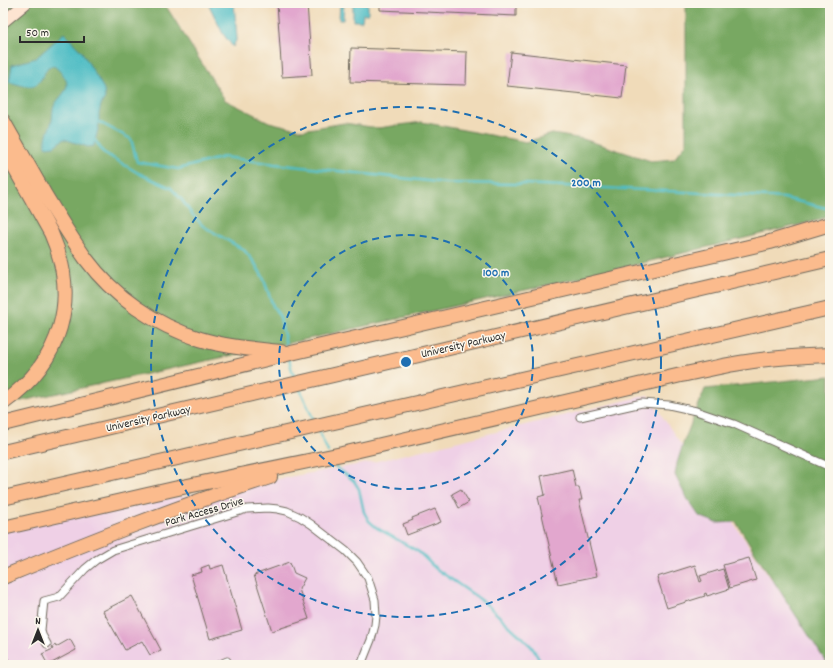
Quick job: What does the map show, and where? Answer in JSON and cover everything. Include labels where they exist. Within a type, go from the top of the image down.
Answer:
[{"type":"highway","points":[[3,121],[72,239],[87,260],[103,279],[140,311],[160,323],[201,339],[248,348],[291,353]]},
{"type":"highway","points":[[3,147],[51,232],[56,244],[62,267],[65,296],[60,329],[46,360],[26,384],[3,402]]},
{"type":"highway","points":[[3,424],[291,353],[770,242],[830,224]]},
{"type":"highway","name":"University Parkway","points":[[3,452],[830,259]]},
{"type":"highway","points":[[3,498],[830,308]]},
{"type":"highway","points":[[3,528],[178,488],[342,454],[710,368],[760,360],[830,355]]},
{"type":"highway","points":[[3,577],[189,504],[342,454]]},
{"type":"street","points":[[3,22],[26,3]]},
{"type":"street","points":[[580,417],[642,403],[669,405],[696,411],[734,424],[830,467]]},
{"type":"street","name":"Park Access Drive","points":[[47,644],[41,630],[44,601],[59,597],[85,569],[104,555],[113,550],[247,509],[268,508],[287,512],[300,517],[311,524],[357,562],[368,578],[375,600],[376,620],[371,640],[361,665]]},
{"type":"street","points":[[218,665],[227,661]]},
{"type":"shaded area","points":[[648,395],[771,579],[830,615],[830,665],[3,665],[3,528],[373,462]]},
{"type":"green space","points":[[3,3],[164,3],[225,100],[269,122],[302,130],[344,123],[378,128],[422,122],[526,142],[552,134],[583,139],[651,161],[674,159],[686,144],[686,3],[830,3],[830,214],[819,220],[601,273],[3,405]]},
{"type":"green space","points":[[830,376],[830,665],[828,665],[736,522],[717,523],[699,516],[685,495],[675,475],[684,441],[705,389]]},
{"type":"water","points":[[208,3],[234,3],[237,38],[233,47],[223,34]]},
{"type":"water","points":[[340,3],[344,3],[343,20],[339,20]]},
{"type":"water","points":[[353,3],[368,3],[368,14],[363,14],[362,21],[353,21]]},
{"type":"water","points":[[64,33],[82,52],[104,89],[105,98],[101,105],[99,125],[94,146],[88,147],[64,139],[54,146],[46,147],[46,140],[52,120],[53,108],[67,86],[66,79],[54,66],[48,67],[37,84],[23,86],[9,82],[12,65],[36,58]]},
{"type":"building","points":[[277,3],[307,3],[312,75],[282,77]]},
{"type":"building","points":[[380,3],[516,3],[516,16],[380,10]]},
{"type":"building","points":[[351,48],[467,52],[466,85],[350,82]]},
{"type":"building","points":[[511,52],[626,65],[622,98],[507,86]]},
{"type":"building","points":[[572,469],[576,487],[579,487],[582,500],[579,500],[597,576],[558,584],[538,497],[545,495],[541,476]]},
{"type":"building","points":[[461,489],[469,502],[459,508],[452,494]]},
{"type":"building","points":[[435,509],[441,522],[407,535],[403,524],[413,520],[412,518]]},
{"type":"building","points":[[749,558],[756,580],[730,588],[723,565]]},
{"type":"building","points":[[290,562],[294,573],[305,578],[299,589],[309,619],[272,631],[254,575]]},
{"type":"building","points":[[209,565],[210,569],[223,565],[242,630],[210,639],[191,575],[202,572],[201,568]]},
{"type":"building","points":[[695,565],[700,582],[702,581],[700,576],[723,569],[729,589],[707,596],[706,593],[704,594],[705,596],[667,608],[657,577]]},
{"type":"building","points":[[132,596],[161,650],[150,655],[142,641],[125,650],[103,611]]},
{"type":"building","points":[[70,639],[76,650],[48,665],[42,654],[53,649],[52,647],[55,645],[56,647]]},
{"type":"waterway","points":[[99,122],[131,139],[137,162],[178,169],[224,157],[446,183],[523,184],[784,198],[830,209]]},
{"type":"waterway","points":[[95,140],[103,152],[138,173],[171,188],[203,226],[244,250],[254,262],[263,277],[273,306],[280,317],[287,350]]},
{"type":"waterway","points":[[289,359],[295,379]]},
{"type":"waterway","points":[[299,387],[315,423]]},
{"type":"waterway","points":[[319,431],[328,452]]},
{"type":"waterway","points":[[332,460],[336,467],[354,481],[359,489],[364,512],[369,521],[377,528],[419,552],[435,568],[484,602],[531,646],[541,665]]}]
